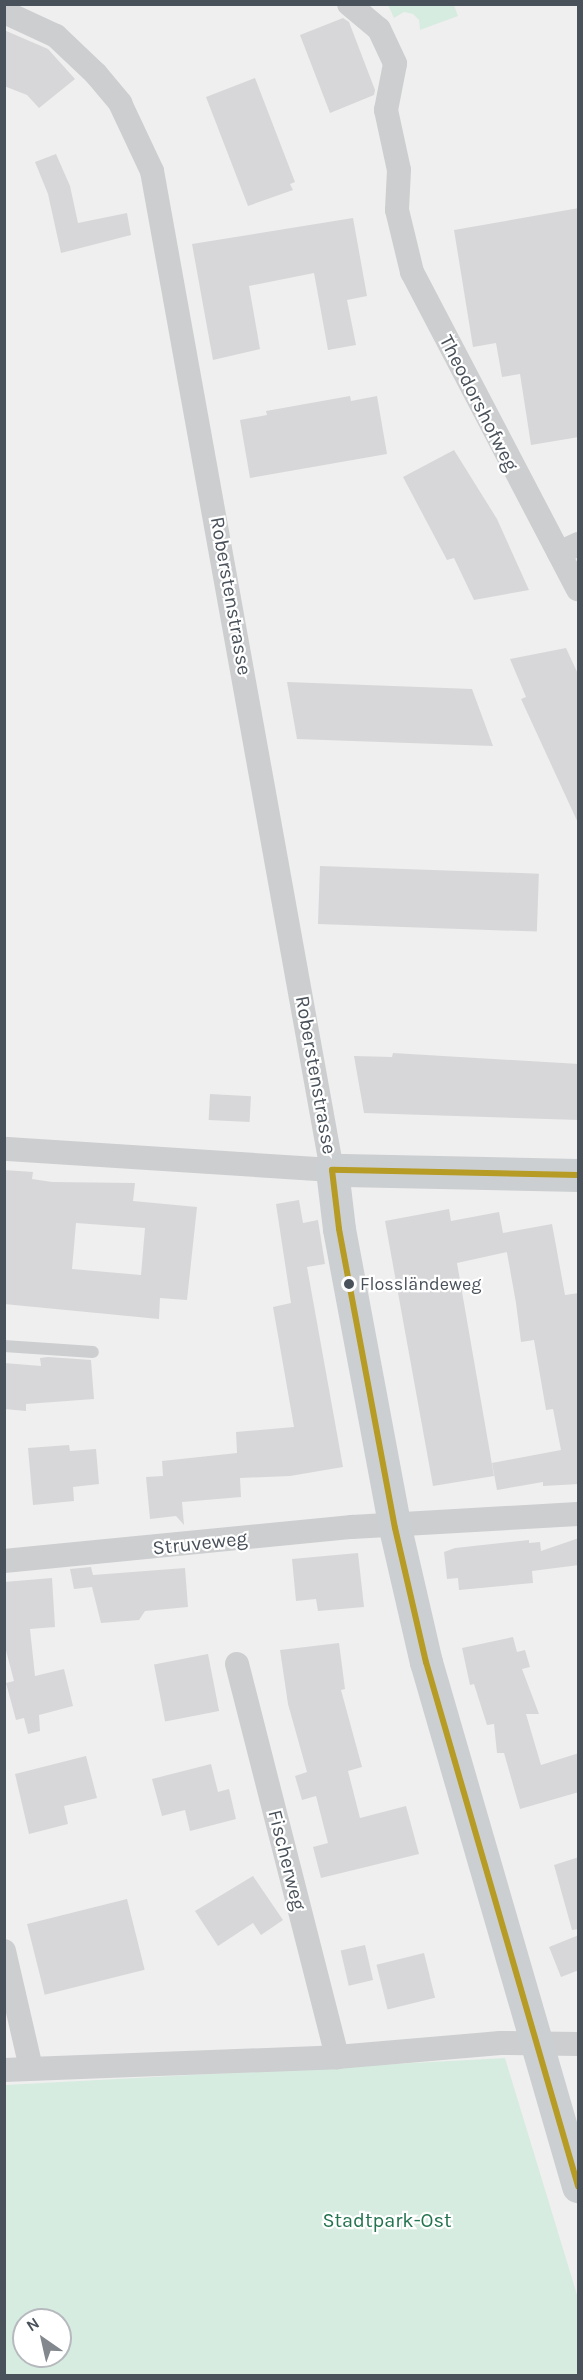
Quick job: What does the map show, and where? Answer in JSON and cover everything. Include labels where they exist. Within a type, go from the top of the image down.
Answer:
[{"type":"street","name":"Theodorshofweg","points":[[349,4],[378,29],[395,64],[386,110],[399,170],[398,210],[412,272],[569,549],[579,589]]},
{"type":"street","name":"Roberstenstrasse","points":[[4,12],[56,36],[96,74],[120,103],[152,171],[332,1170],[339,1229],[395,1528],[426,1662],[528,2007],[535,2046],[579,2186]]},
{"type":"street","points":[[4,1149],[332,1170],[579,1175]]},
{"type":"street","name":"Struveweg","points":[[4,1561],[352,1527],[395,1528],[579,1514]]},
{"type":"street","name":"Fischerweg","points":[[237,1664],[337,2057]]},
{"type":"street","points":[[4,1951],[31,2068]]},
{"type":"street","points":[[4,2070],[337,2057],[500,2043],[535,2046],[579,2044]]},
{"type":"lane","points":[[4,1346],[93,1352]]},
{"type":"green space","points":[[388,5],[454,5],[458,16],[420,30],[419,20],[413,14],[404,12],[394,18]]},
{"type":"green space","name":"Stadtpark-Ost","points":[[505,2058],[578,2298],[578,2375],[5,2376],[5,2085]]},
{"type":"building","points":[[343,18],[349,22],[375,90],[374,95],[330,113],[300,35]]},
{"type":"building","points":[[4,30],[48,49],[75,79],[39,108],[27,95],[4,86]]},
{"type":"building","points":[[255,78],[295,182],[290,184],[293,190],[248,206],[206,97]]},
{"type":"building","points":[[56,154],[70,186],[78,223],[127,213],[131,235],[61,253],[48,194],[35,162]]},
{"type":"building","points":[[579,208],[579,437],[531,445],[520,374],[502,377],[496,343],[473,347],[454,230]]},
{"type":"building","points":[[353,218],[367,296],[347,300],[356,345],[328,350],[314,273],[249,286],[260,349],[213,360],[192,244]]},
{"type":"building","points":[[350,396],[351,401],[377,396],[387,454],[250,478],[240,420],[267,415],[266,411]]},
{"type":"building","points":[[454,450],[497,519],[529,590],[474,600],[454,558],[447,560],[403,477]]},
{"type":"building","points":[[566,648],[579,676],[579,825],[521,699],[526,697],[510,659]]},
{"type":"building","points":[[287,682],[472,689],[493,746],[297,739]]},
{"type":"building","points":[[320,866],[539,874],[537,932],[318,924]]},
{"type":"building","points":[[393,1053],[579,1064],[579,1120],[364,1113],[354,1056],[392,1057]]},
{"type":"building","points":[[210,1094],[251,1096],[250,1122],[209,1120]]},
{"type":"building","points":[[4,1170],[33,1172],[32,1179],[52,1182],[135,1183],[133,1201],[197,1207],[187,1300],[160,1298],[159,1319],[4,1304]],"holes":[[[76,1223],[145,1228],[141,1275],[72,1269]]]},
{"type":"building","points":[[299,1200],[303,1223],[318,1220],[325,1264],[307,1267],[343,1467],[290,1476],[240,1478],[241,1497],[182,1502],[184,1525],[176,1516],[150,1519],[146,1477],[163,1476],[162,1461],[237,1453],[236,1432],[294,1427],[273,1307],[291,1303],[276,1204]]},
{"type":"building","points":[[449,1209],[451,1221],[499,1212],[503,1233],[552,1224],[565,1295],[579,1293],[579,1484],[543,1486],[543,1482],[497,1490],[492,1463],[561,1450],[553,1409],[546,1410],[534,1340],[521,1342],[507,1252],[457,1263],[494,1476],[433,1486],[385,1221]]},
{"type":"building","points":[[40,1358],[91,1360],[94,1399],[26,1404],[26,1411],[4,1409],[4,1363],[41,1366]]},
{"type":"building","points":[[69,1445],[70,1451],[96,1449],[99,1484],[73,1487],[74,1501],[33,1505],[28,1448]]},
{"type":"building","points":[[579,1538],[579,1565],[532,1571],[533,1583],[459,1590],[458,1578],[447,1579],[444,1552],[455,1548],[529,1540],[529,1543],[540,1542],[541,1551]]},
{"type":"building","points":[[358,1553],[364,1607],[318,1611],[316,1599],[296,1601],[292,1559]]},
{"type":"building","points":[[91,1567],[93,1575],[185,1568],[188,1607],[145,1611],[139,1620],[101,1623],[92,1587],[74,1589],[70,1569]]},
{"type":"building","points":[[52,1578],[55,1627],[30,1629],[35,1676],[64,1669],[73,1706],[39,1715],[40,1731],[28,1734],[24,1718],[16,1720],[6,1683],[14,1681],[4,1643],[4,1582]]},
{"type":"building","points":[[513,1637],[517,1652],[525,1650],[530,1667],[522,1669],[539,1714],[526,1714],[541,1765],[579,1753],[579,1792],[520,1809],[504,1753],[497,1753],[494,1724],[487,1725],[474,1684],[470,1685],[462,1648]]},
{"type":"building","points":[[339,1643],[345,1689],[341,1690],[362,1767],[348,1771],[360,1818],[406,1806],[419,1854],[321,1878],[313,1847],[328,1843],[316,1796],[302,1800],[295,1776],[307,1772],[288,1704],[280,1650]]},
{"type":"building","points":[[208,1654],[219,1711],[165,1721],[154,1664]]},
{"type":"building","points":[[86,1756],[97,1798],[64,1806],[68,1824],[29,1834],[15,1774]]},
{"type":"building","points":[[211,1764],[218,1792],[229,1789],[236,1819],[190,1831],[185,1810],[162,1816],[152,1779]]},
{"type":"building","points":[[579,1857],[579,1929],[572,1930],[554,1865]]},
{"type":"building","points":[[253,1876],[283,1920],[261,1935],[253,1923],[218,1946],[195,1911]]},
{"type":"building","points":[[127,1899],[145,1970],[45,1995],[27,1924]]},
{"type":"building","points":[[579,1935],[579,1970],[561,1977],[549,1947]]},
{"type":"building","points":[[365,1945],[373,1980],[349,1986],[341,1951]]},
{"type":"building","points":[[424,1953],[435,1998],[388,2009],[376,1965]]},
{"type":"transit line","points":[[578,1175],[332,1170],[339,1229],[395,1528],[426,1662],[578,2186]]},
{"type":"place","name":"Flossländeweg","points":[[349,1284]]}]
